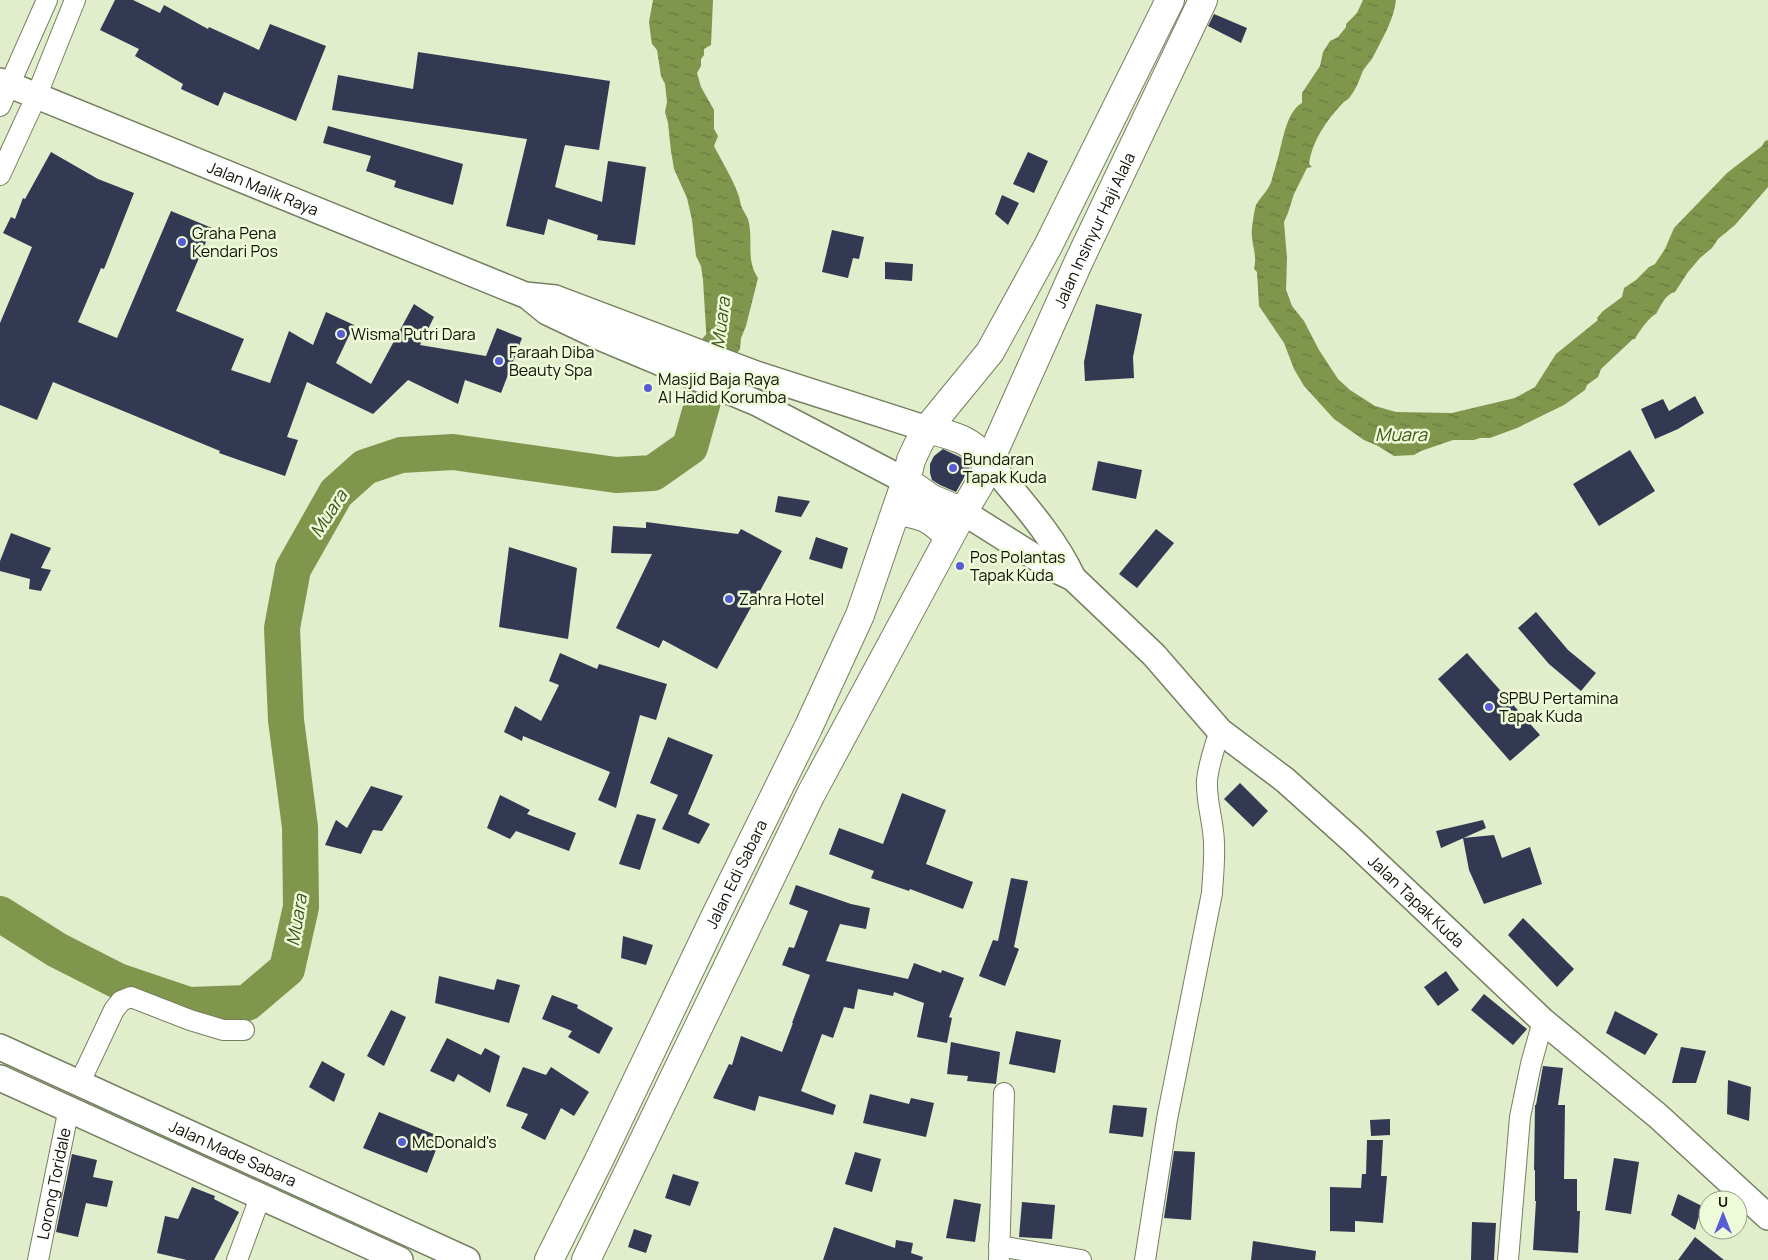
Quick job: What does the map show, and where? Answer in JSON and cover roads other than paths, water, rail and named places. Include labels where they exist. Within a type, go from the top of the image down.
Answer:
[{"type":"main road","name":"Jalan Insinyur Haji Alala","points":[[927,429],[990,352],[1048,246],[1170,0]]},
{"type":"main road","name":"Jalan Insinyur Haji Alala","points":[[989,462],[1080,261],[1203,0]]},
{"type":"main road","points":[[927,429],[962,439],[979,450],[989,462],[982,480],[963,512],[932,499],[906,481],[911,460],[927,429]]},
{"type":"main road","name":"Jalan Edi Sabara","points":[[549,1260],[808,728],[860,615],[906,481]]},
{"type":"main road","points":[[896,512],[914,513],[935,522],[950,537]]},
{"type":"main road","name":"Jalan Edi Sabara","points":[[586,1260],[811,794],[963,512]]},
{"type":"street","points":[[3,91],[46,0]]},
{"type":"street","points":[[0,176],[36,97],[74,0]]},
{"type":"street","name":"Jalan Malik Raya","points":[[3,91],[36,97],[525,295],[555,298],[700,366]]},
{"type":"street","points":[[700,366],[756,374],[927,429]]},
{"type":"street","points":[[700,366],[744,398],[906,481]]},
{"type":"street","name":"Jalan Tapak Kuda","points":[[989,462],[1064,558],[1074,578],[1154,655],[1220,731],[1285,780],[1543,1021],[1658,1116],[1768,1217]]},
{"type":"street","name":"Jalan Tapak Kuda","points":[[963,512],[1054,569],[1074,578]]},
{"type":"street","points":[[1145,1260],[1167,1119],[1212,894],[1213,832],[1207,782],[1211,758],[1220,731]]},
{"type":"street","points":[[79,1084],[114,1010],[121,1001],[131,997],[190,1020],[223,1030],[244,1030]]},
{"type":"street","points":[[1508,1260],[1520,1117],[1531,1064],[1543,1021]]},
{"type":"street","name":"Jalan Made Sabara","points":[[0,1047],[467,1260]]},
{"type":"street","name":"Jalan Made Sabara","points":[[0,1078],[261,1195],[400,1260]]},
{"type":"street","points":[[1004,1093],[999,1253],[1081,1260]]},
{"type":"street","name":"Lorong Toridale","points":[[38,1260],[69,1108]]},
{"type":"street","points":[[237,1260],[261,1195]]},
{"type":"water","name":"Muara","points":[[653,0],[713,0],[711,45],[704,49],[701,66],[697,73],[701,87],[714,110],[714,129],[718,136],[714,146],[733,182],[741,206],[748,219],[752,264],[758,278],[746,326],[741,338],[740,349],[735,356],[707,346],[701,266],[696,256],[692,220],[687,198],[674,169],[665,112],[667,102],[665,84],[661,76],[657,50],[652,44],[651,38],[649,22]]},
{"type":"water","name":"Muara","points":[[1363,0],[1396,0],[1390,22],[1373,57],[1363,71],[1352,94],[1325,124],[1313,147],[1309,164],[1312,167],[1307,168],[1294,194],[1284,222],[1287,258],[1286,290],[1292,306],[1304,321],[1319,350],[1338,379],[1350,390],[1375,406],[1396,412],[1452,413],[1515,398],[1535,387],[1556,354],[1598,320],[1597,318],[1603,311],[1622,297],[1624,288],[1655,264],[1665,249],[1674,228],[1727,173],[1768,140],[1768,187],[1735,225],[1700,258],[1675,292],[1666,298],[1656,314],[1641,329],[1635,339],[1601,369],[1598,377],[1587,385],[1585,390],[1564,405],[1517,428],[1490,438],[1453,440],[1414,455],[1394,456],[1364,440],[1334,419],[1304,386],[1294,369],[1284,343],[1259,306],[1257,272],[1254,269],[1255,258],[1252,233],[1255,207],[1271,183],[1289,119],[1302,103],[1302,93],[1320,66],[1323,52],[1330,41],[1338,37],[1346,27],[1346,24],[1357,13]]},
{"type":"waterway","name":"Muara","points":[[0,914],[57,950],[118,981],[189,1005],[247,1003],[287,969],[301,907],[300,827],[286,720],[282,628],[293,569],[336,493],[365,467],[401,455],[453,452],[616,475],[653,473],[690,447],[718,348]]},
{"type":"place","name":"Graha Pena Kendari Pos","points":[[182,242]]},
{"type":"place","name":"Wisma Putri Dara","points":[[341,334]]},
{"type":"place","name":"Faraah Diba Beauty Spa","points":[[499,361]]},
{"type":"place","name":"Masjid Baja Raya Al Hadid Korumba","points":[[648,388]]},
{"type":"place","name":"Bundaran Tapak Kuda","points":[[953,468]]},
{"type":"place","name":"Pos Polantas Tapak Kuda","points":[[960,566]]},
{"type":"place","name":"Zahra Hotel","points":[[729,599]]},
{"type":"place","name":"SPBU Pertamina Tapak Kuda","points":[[1489,707]]},
{"type":"place","name":"McDonald's","points":[[402,1142]]}]
